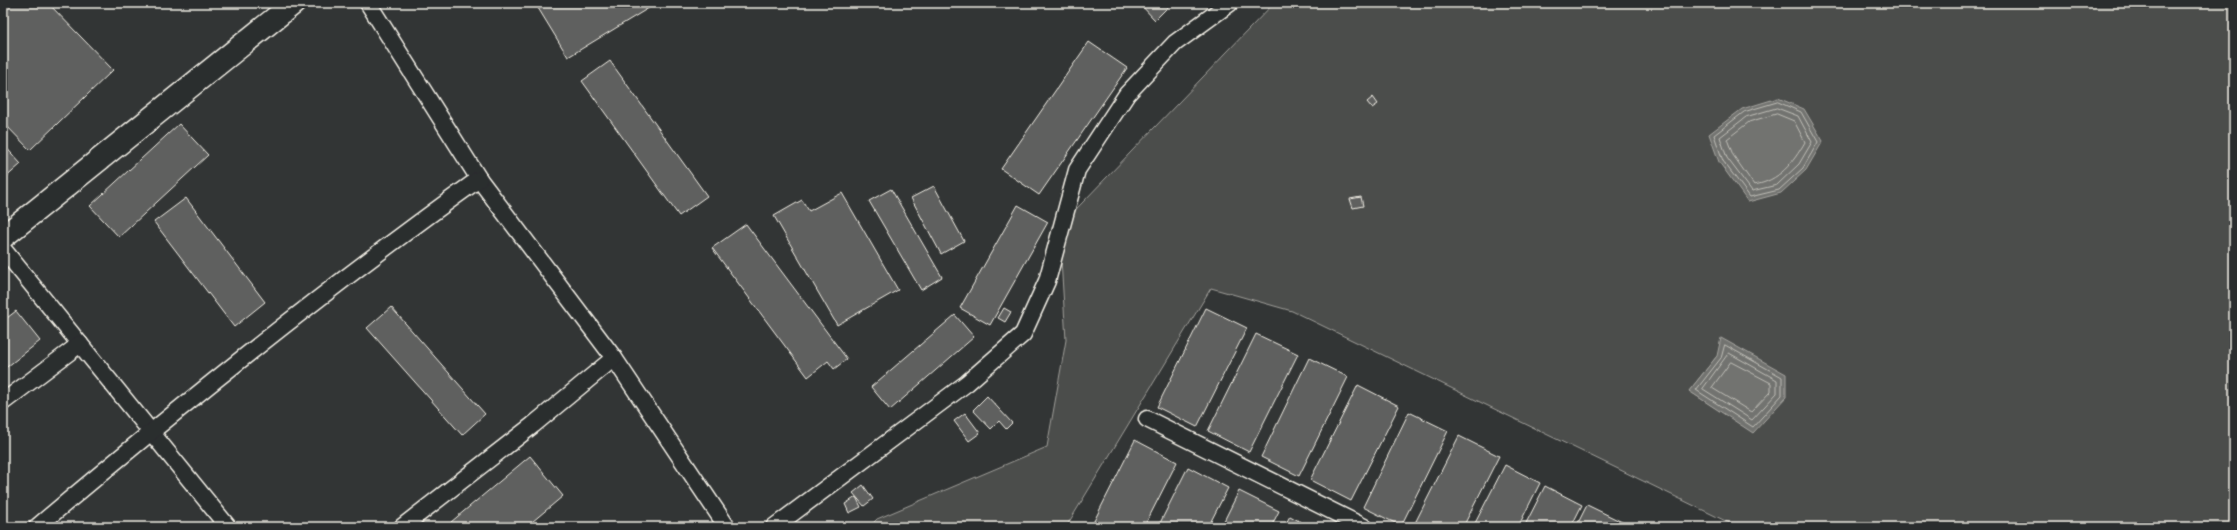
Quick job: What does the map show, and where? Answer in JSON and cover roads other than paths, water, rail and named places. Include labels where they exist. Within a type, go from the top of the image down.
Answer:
[{"type":"street","points":[[3,237],[294,3]]},
{"type":"street","points":[[368,3],[479,179],[614,358],[727,527]]},
{"type":"street","points":[[774,527],[967,384],[1023,334],[1047,281],[1077,170],[1127,94],[1175,43],[1230,3]]},
{"type":"street","points":[[37,527],[150,431],[409,230],[479,179]]},
{"type":"street","points":[[3,249],[228,527]]},
{"type":"street","points":[[3,402],[80,344]]},
{"type":"street","points":[[402,527],[533,426],[614,358]]},
{"type":"street","points":[[1147,420],[1364,527]]},
{"type":"water","points":[[1778,98],[1804,109],[1823,141],[1806,170],[1781,193],[1748,202],[1719,162],[1709,134],[1742,109]]},
{"type":"water","points":[[1721,338],[1786,374],[1786,397],[1753,433],[1689,391],[1717,356]]}]
